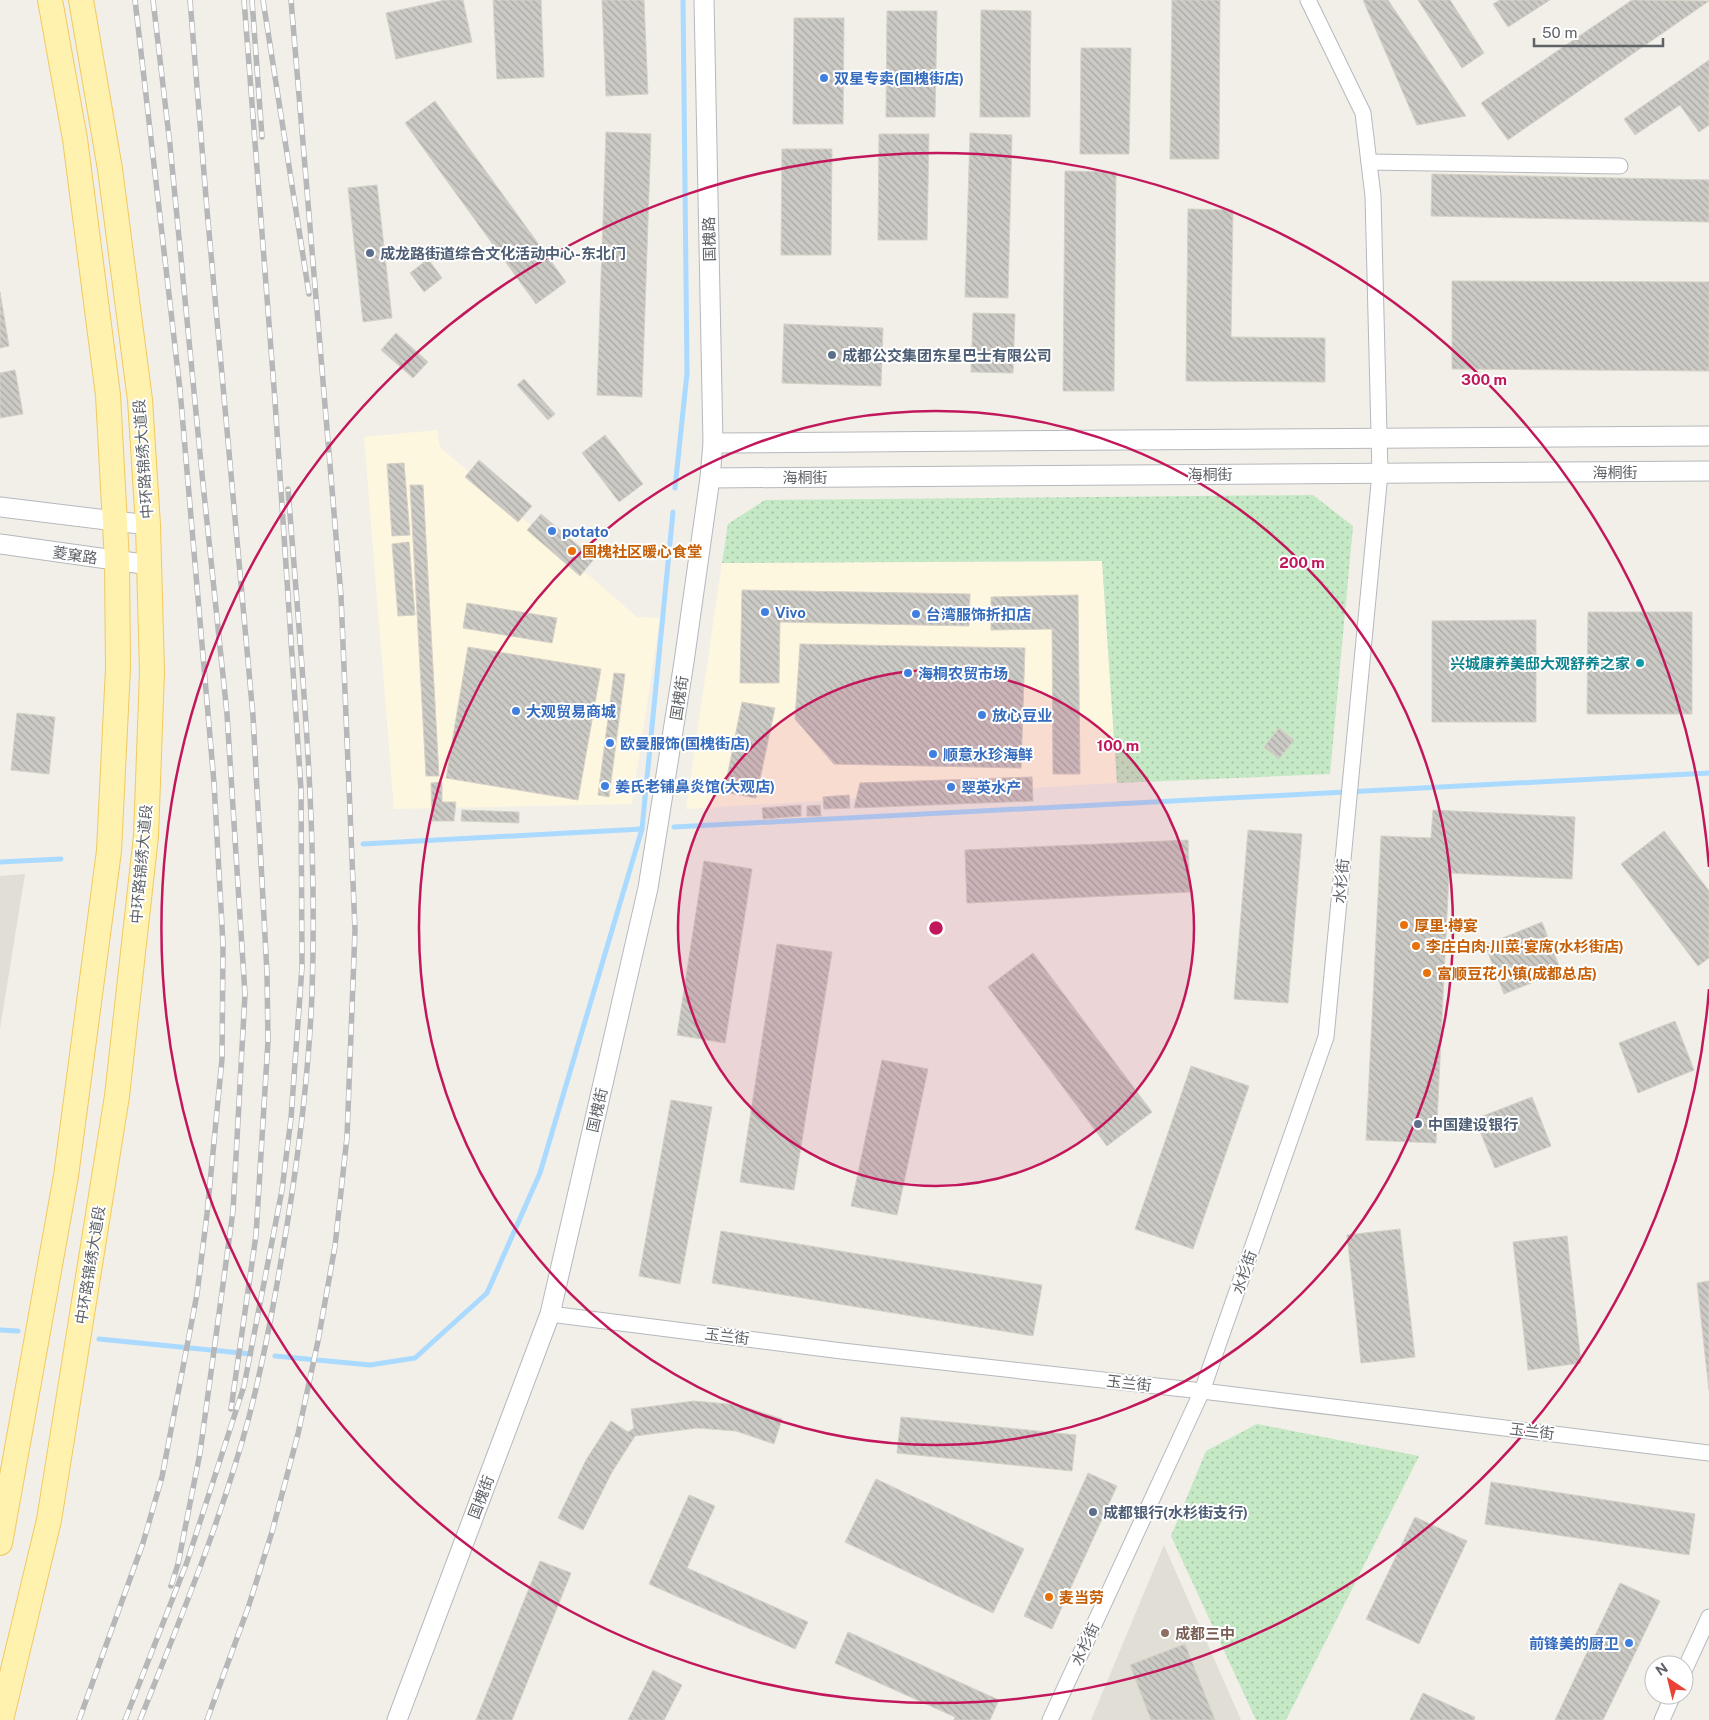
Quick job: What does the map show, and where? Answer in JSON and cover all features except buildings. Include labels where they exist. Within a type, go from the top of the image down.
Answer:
[{"type":"main road","name":"中环路锦绣大道段","points":[[0,1543],[66,1176],[109,850],[118,668],[117,561],[108,395],[75,139],[50,0]]},
{"type":"main road","name":"中环路锦绣大道段","points":[[1,1720],[49,1520],[117,1096],[146,836],[152,672],[150,565],[140,400],[110,169],[81,0]]},
{"type":"street","name":"国槐路","points":[[704,0],[713,443],[710,478]]},
{"type":"street","name":"水杉街","points":[[1050,1720],[1202,1391],[1326,1037],[1380,473],[1373,196],[1363,113],[1308,0]]},
{"type":"street","points":[[1369,162],[1620,166]]},
{"type":"street","points":[[713,443],[1709,436]]},
{"type":"street","name":"海桐街","points":[[710,478],[1709,471]]},
{"type":"street","name":"国槐街","points":[[397,1720],[550,1314],[648,888],[684,662],[710,478]]},
{"type":"street","points":[[0,507],[148,525]]},
{"type":"street","name":"菱窠路","points":[[0,544],[150,565]]},
{"type":"street","name":"玉兰街","points":[[550,1314],[842,1351],[1202,1391],[1709,1453]]},
{"type":"street","points":[[1691,1655],[1709,1617]]},
{"type":"street","points":[[1662,1720],[1669,1705]]},
{"type":"shaded area","name":"大观贸易商城","points":[[437,430],[440,447],[637,617],[660,618],[632,804],[394,809],[364,437]]},
{"type":"shaded area","name":"海桐农贸市场","points":[[1102,561],[1117,783],[686,809],[722,563]]},
{"type":"shaded area","points":[[25,874],[0,1029],[0,876]]},
{"type":"shaded area","name":"成都三中","points":[[1164,1545],[1241,1720],[1091,1720]]},
{"type":"green space","points":[[1313,495],[1353,526],[1330,774],[1117,783],[1102,561],[722,563],[728,524],[765,500]]},
{"type":"green space","points":[[1257,1424],[1419,1456],[1286,1720],[1256,1720],[1171,1536],[1206,1451]]},
{"type":"waterway","points":[[675,488],[687,373],[683,0]]},
{"type":"waterway","points":[[275,1356],[370,1365],[415,1358],[487,1293],[540,1173],[642,829],[673,512]]},
{"type":"waterway","points":[[674,827],[1709,773]]},
{"type":"waterway","points":[[363,844],[642,829]]},
{"type":"waterway","points":[[0,862],[61,859]]},
{"type":"waterway","points":[[0,1330],[18,1331]]},
{"type":"waterway","points":[[99,1339],[251,1354]]},
{"type":"railway","points":[[79,1720],[143,1543],[162,1477],[197,1294],[222,1059],[223,944],[214,783],[180,390],[135,0]]},
{"type":"railway","points":[[153,0],[170,145],[227,714],[245,994],[233,1211],[200,1453],[178,1564],[171,1586]]},
{"type":"railway","points":[[190,0],[253,716],[267,973],[268,1041],[256,1235],[231,1409]]},
{"type":"railway","points":[[125,1720],[187,1562],[244,1386],[282,1190],[291,1118],[302,967],[301,790],[275,401],[244,0]]},
{"type":"railway","points":[[252,0],[262,137]]},
{"type":"railway","points":[[263,0],[309,294]]},
{"type":"railway","points":[[207,1720],[248,1608],[272,1532],[298,1434],[318,1341],[335,1246],[347,1137],[355,930],[341,596],[291,0]]},
{"type":"railway","points":[[140,1720],[213,1532],[249,1417],[261,1368],[275,1294],[300,1135],[309,1050],[312,993],[313,867],[303,678],[288,489]]},
{"type":"place","name":"双星专卖(国槐街店)","points":[[824,78]]},
{"type":"place","name":"成龙路街道综合文化活动中心-东北门","points":[[370,253]]},
{"type":"place","name":"成都公交集团东星巴士有限公司","points":[[832,355]]},
{"type":"place","name":"potato","points":[[552,531]]},
{"type":"place","name":"国槐社区暖心食堂","points":[[572,551]]},
{"type":"place","name":"Vivo","points":[[765,612]]},
{"type":"place","name":"台湾服饰折扣店","points":[[916,614]]},
{"type":"place","name":"兴城康养美邸大观舒养之家","points":[[1640,663]]},
{"type":"place","name":"海桐农贸市场","points":[[908,673]]},
{"type":"place","name":"大观贸易商城","points":[[516,711]]},
{"type":"place","name":"放心豆业","points":[[982,715]]},
{"type":"place","name":"欧曼服饰(国槐街店)","points":[[610,743]]},
{"type":"place","name":"顺意水珍海鲜","points":[[933,754]]},
{"type":"place","name":"姜氏老铺鼻炎馆(大观店)","points":[[605,786]]},
{"type":"place","name":"翠英水产","points":[[951,787]]},
{"type":"place","name":"厚里·樽宴","points":[[1404,925]]},
{"type":"place","name":"李庄白肉·川菜·宴席(水杉街店)","points":[[1416,946]]},
{"type":"place","name":"富顺豆花小镇(成都总店)","points":[[1427,973]]},
{"type":"place","name":"中国建设银行","points":[[1418,1124]]},
{"type":"place","name":"成都银行(水杉街支行)","points":[[1093,1512]]},
{"type":"place","name":"麦当劳","points":[[1049,1597]]},
{"type":"place","name":"成都三中","points":[[1165,1633]]},
{"type":"place","name":"前锋美的厨卫","points":[[1629,1643]]}]
